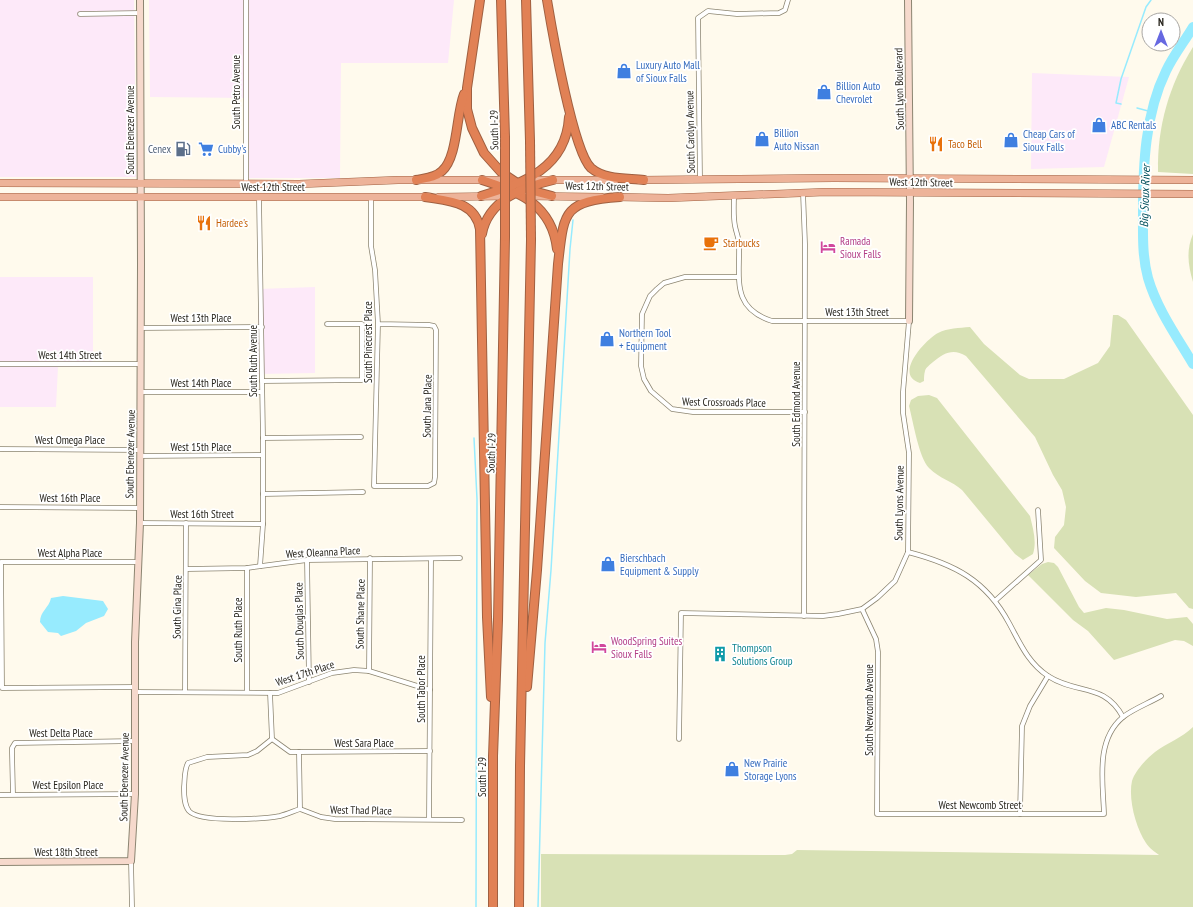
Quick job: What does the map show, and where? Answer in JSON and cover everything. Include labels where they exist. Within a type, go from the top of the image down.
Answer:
[{"type":"highway","points":[[480,0],[467,88],[467,109],[475,136],[490,161],[518,181],[523,193],[540,209],[549,222],[555,237],[558,264]]},
{"type":"highway","name":"South I-29","points":[[493,907],[493,756],[498,612],[505,237],[505,137],[501,0]]},
{"type":"highway","points":[[519,907],[520,766],[531,240],[526,0]]},
{"type":"highway","points":[[547,0],[570,110],[583,156],[592,168],[607,176],[644,180]]},
{"type":"highway","points":[[416,180],[434,177],[443,171],[448,163],[462,100],[467,88]]},
{"type":"highway","points":[[480,244],[483,228],[488,215],[518,181],[545,169],[560,151],[567,135],[570,110]]},
{"type":"highway","points":[[482,180],[508,192]]},
{"type":"highway","points":[[523,193],[553,180]]},
{"type":"highway","points":[[481,196],[508,192],[552,196]]},
{"type":"highway","points":[[425,197],[456,202],[469,208],[479,223],[487,617],[493,756]]},
{"type":"highway","points":[[520,766],[537,570],[558,264],[564,220],[571,209],[578,205],[592,200],[620,198]]},
{"type":"main road","name":"West 12th Street","points":[[0,183],[306,184],[416,180],[518,181],[700,179],[1190,180]]},
{"type":"main road","name":"West 12th Street","points":[[552,196],[620,198],[803,193],[1189,194]]},
{"type":"main road","name":"West 12th Street","points":[[0,197],[259,198],[481,196]]},
{"type":"street","name":"South Ebenezer Avenue","points":[[132,907],[131,861],[135,794],[135,642],[140,522],[140,0]]},
{"type":"street","name":"South Petro Avenue","points":[[246,0],[246,184]]},
{"type":"street","name":"South Carolyn Avenue","points":[[700,179],[698,18],[708,11],[737,14],[779,13],[785,10],[788,0]]},
{"type":"street","name":"South Lyon Boulevard","points":[[908,0],[910,193]]},
{"type":"street","points":[[80,14],[140,13]]},
{"type":"street","name":"South Edmond Avenue","points":[[803,193],[805,321],[804,616]]},
{"type":"street","name":"South Lyons Avenue","points":[[679,739],[681,613],[804,616],[838,614],[862,609],[888,589],[895,581],[908,552],[910,458],[903,413],[903,392],[909,321],[910,193]]},
{"type":"street","name":"West 13th Street","points":[[734,195],[735,225],[739,243],[738,277],[740,292],[744,303],[751,311],[772,321],[909,321]]},
{"type":"street","name":"South Pinecrest Place","points":[[371,197],[371,246],[375,270],[378,324],[374,486]]},
{"type":"street","name":"South Ruth Avenue","points":[[259,198],[262,327],[263,524]]},
{"type":"street","name":"West Crossroads Place","points":[[738,277],[685,277],[664,283],[650,296],[642,314],[640,326],[641,366],[644,379],[651,391],[672,409],[692,412],[805,412]]},
{"type":"street","points":[[262,381],[362,380],[362,324],[327,324]]},
{"type":"street","name":"South Jana Place","points":[[374,486],[423,487],[432,485],[435,477],[436,330],[434,326],[430,325],[378,324]]},
{"type":"street","name":"West 13th Place","points":[[140,328],[262,327]]},
{"type":"street","name":"West 14th Street","points":[[0,364],[141,364]]},
{"type":"street","name":"West 14th Place","points":[[140,392],[262,392]]},
{"type":"street","points":[[263,438],[361,437]]},
{"type":"street","name":"West Omega Place","points":[[0,449],[140,453]]},
{"type":"street","name":"West 15th Place","points":[[140,453],[262,455]]},
{"type":"street","points":[[263,494],[362,492]]},
{"type":"street","name":"West 16th Place","points":[[0,507],[139,508]]},
{"type":"street","points":[[996,600],[1041,560],[1038,510]]},
{"type":"street","name":"West 16th Street","points":[[140,522],[263,524]]},
{"type":"street","name":"South Gina Place","points":[[185,692],[187,569],[186,523]]},
{"type":"street","points":[[260,566],[263,524]]},
{"type":"street","points":[[908,552],[938,561],[957,569],[976,582],[996,600],[1030,660],[1048,676],[1069,686],[1103,694],[1115,704],[1123,717],[1161,696]]},
{"type":"street","name":"South Shane Place","points":[[369,671],[370,558]]},
{"type":"street","name":"West Oleanna Place","points":[[187,569],[247,568],[307,560],[460,558]]},
{"type":"street","name":"South Tabor Place","points":[[429,819],[431,559]]},
{"type":"street","name":"South Douglas Place","points":[[307,560],[308,682]]},
{"type":"street","name":"West Alpha Place","points":[[2,688],[1,562],[139,562]]},
{"type":"street","name":"South Ruth Place","points":[[247,568],[247,692]]},
{"type":"street","name":"South Newcomb Avenue","points":[[862,609],[876,639],[878,652],[877,814]]},
{"type":"street","name":"West 17th Place","points":[[2,688],[270,693],[288,690],[322,676],[345,670],[369,671],[430,690]]},
{"type":"street","points":[[1020,814],[1022,726],[1030,706],[1048,676]]},
{"type":"street","points":[[270,693],[272,739]]},
{"type":"street","name":"West Newcomb Street","points":[[877,814],[1104,814],[1104,749],[1113,727],[1123,717]]},
{"type":"street","points":[[272,739],[290,752],[299,752],[300,809],[281,816],[256,818],[205,817],[192,813],[185,802],[184,791],[185,770],[188,763],[207,756],[248,755],[257,751],[272,739]]},
{"type":"street","name":"West Delta Place","points":[[13,794],[12,748],[15,743],[135,741]]},
{"type":"street","name":"West Sara Place","points":[[299,752],[430,751]]},
{"type":"street","name":"West Epsilon Place","points":[[0,795],[135,794]]},
{"type":"street","name":"West Thad Place","points":[[300,809],[321,817],[335,819],[462,820]]},
{"type":"street","name":"West 18th Street","points":[[0,862],[131,861]]},
{"type":"shaded area","points":[[0,0],[134,0],[136,177],[0,177]]},
{"type":"shaded area","points":[[149,0],[454,0],[448,63],[341,63],[340,178],[249,178],[249,98],[150,97]]},
{"type":"shaded area","points":[[1032,73],[1129,77],[1104,167],[1031,169]]},
{"type":"shaded area","points":[[0,277],[93,277],[93,366],[58,367],[56,407],[0,407]]},
{"type":"shaded area","points":[[315,287],[315,373],[258,374],[258,289]]},
{"type":"green space","points":[[1193,47],[1193,174],[1158,172],[1158,155],[1162,123],[1166,107],[1177,76]]},
{"type":"green space","points":[[1193,234],[1193,282],[1188,258],[1189,246]]},
{"type":"green space","points":[[1113,315],[1118,315],[1126,320],[1193,415],[1193,609],[1189,608],[1176,593],[1136,597],[1101,593],[1085,581],[1054,548],[1055,537],[1064,525],[1066,507],[1062,490],[1053,475],[1035,437],[966,356],[953,352],[941,356],[926,368],[924,373],[924,381],[920,383],[912,379],[910,373],[910,366],[914,358],[919,350],[932,337],[946,330],[970,327],[984,344],[1020,375],[1029,379],[1064,379],[1098,363],[1110,346]]},
{"type":"green space","points":[[929,395],[937,398],[1030,516],[1035,540],[1033,554],[1023,560],[1015,554],[962,490],[933,472],[925,463],[919,448],[909,406],[911,400],[918,396]]},
{"type":"green space","points":[[1048,562],[1054,563],[1058,567],[1079,607],[1084,613],[1106,608],[1124,610],[1167,619],[1187,617],[1193,624],[1193,646],[1184,641],[1175,640],[1114,660],[1088,631],[1073,620],[1028,575],[1042,564]]},
{"type":"green space","points":[[1193,727],[1193,907],[541,907],[541,854],[785,855],[792,854],[797,850],[1159,855],[1147,845],[1136,822],[1131,796],[1132,781],[1138,769],[1145,761]]},
{"type":"water","points":[[63,596],[103,601],[108,609],[104,616],[86,623],[76,631],[61,636],[58,633],[48,632],[40,622],[41,615],[51,598]]},
{"type":"waterway","points":[[1121,104],[1116,103],[1121,79],[1146,7],[1151,0]]},
{"type":"waterway","name":"Big Sioux River","points":[[1193,27],[1175,54],[1159,87],[1149,122],[1143,194],[1143,245],[1148,278],[1157,301],[1193,364]]},
{"type":"waterway","points":[[1137,108],[1152,112]]},
{"type":"waterway","points":[[538,907],[545,643],[573,220]]},
{"type":"waterway","points":[[474,438],[477,499],[476,907]]},
{"type":"place","name":"Luxury Auto Mall of Sioux Falls","points":[[624,71]]},
{"type":"place","name":"Billion Auto Chevrolet","points":[[824,92]]},
{"type":"place","name":"ABC Rentals","points":[[1099,125]]},
{"type":"place","name":"Billion Auto Nissan","points":[[762,139]]},
{"type":"place","name":"Cheap Cars of Sioux Falls","points":[[1011,140]]},
{"type":"place","name":"Taco Bell","points":[[936,144]]},
{"type":"place","name":"Cenex","points":[[183,149]]},
{"type":"place","name":"Cubby's","points":[[206,149]]},
{"type":"place","name":"Hardee's","points":[[204,223]]},
{"type":"place","name":"Starbucks","points":[[711,243]]},
{"type":"place","name":"Ramada Sioux Falls","points":[[828,247]]},
{"type":"place","name":"Northern Tool + Equipment","points":[[607,339]]},
{"type":"place","name":"Bierschbach Equipment & Supply","points":[[608,564]]},
{"type":"place","name":"WoodSpring Suites Sioux Falls","points":[[599,647]]},
{"type":"place","name":"Thompson Solutions Group","points":[[720,654]]},
{"type":"place","name":"New Prairie Storage Lyons","points":[[732,769]]}]
